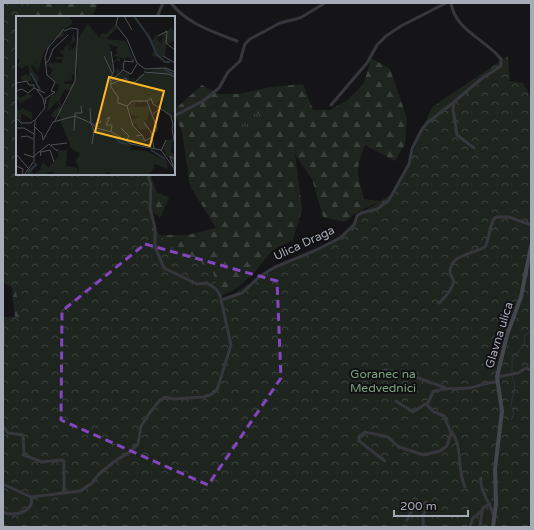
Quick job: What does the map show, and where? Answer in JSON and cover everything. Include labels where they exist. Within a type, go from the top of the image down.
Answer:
[{"type":"main road","name":"Glavna ulica","points":[[493,527],[496,504],[495,469],[502,411],[497,380],[507,335],[521,297],[531,246]]},
{"type":"street","points":[[157,16],[163,3]]},
{"type":"street","points":[[171,3],[177,12],[206,29],[238,41]]},
{"type":"street","points":[[175,115],[203,101],[219,88],[228,72],[240,61],[245,44],[250,39],[280,23],[300,18],[325,3]]},
{"type":"street","points":[[331,105],[367,63],[377,45],[386,36],[406,23],[446,3]]},
{"type":"street","name":"Ulica Draga","points":[[221,300],[242,292],[259,277],[275,267],[314,251],[340,238],[354,225],[357,216],[377,209],[389,200],[409,164],[412,149],[422,129],[427,123],[481,79],[500,66],[501,59],[471,32],[462,26],[455,16],[451,3]]},
{"type":"street","points":[[454,102],[453,109],[457,135],[474,148]]},
{"type":"street","points":[[3,484],[31,497],[84,489],[115,461],[130,452],[138,444],[141,426],[160,400],[165,397],[173,399],[203,397],[210,395],[217,390],[231,345],[222,312],[221,300],[218,292],[207,283],[198,284],[164,268],[155,247],[155,228],[150,208],[152,186],[148,175]]},
{"type":"street","points":[[439,303],[454,284],[450,274],[452,264],[456,258],[470,254],[485,247],[492,228],[492,221],[496,217],[509,217],[531,225]]},
{"type":"street","points":[[3,328],[3,344]]},
{"type":"street","points":[[396,401],[413,412],[427,403],[433,392],[446,388],[469,388],[497,380],[526,368],[531,370]]},
{"type":"street","points":[[365,377],[386,370],[408,374],[446,388]]},
{"type":"street","points":[[427,403],[434,412],[444,416],[458,443],[460,472],[465,487]]},
{"type":"street","points":[[3,426],[8,433],[23,435],[24,455],[42,462],[64,461],[64,493]]},
{"type":"street","points":[[385,461],[358,441],[359,437],[365,432],[388,437],[399,447],[424,455],[440,451],[447,446],[450,440],[450,429]]},
{"type":"street","points":[[481,478],[480,487],[490,504],[494,519]]},
{"type":"street","points":[[3,512],[10,515],[21,514],[29,506],[31,497]]},
{"type":"street","points":[[407,520],[412,510],[426,502],[429,506],[423,515],[423,527]]},
{"type":"street","points":[[482,511],[480,527],[470,527],[473,518],[482,511],[484,507],[490,504]]},
{"type":"highlighted area","points":[[145,244],[277,281],[281,378],[208,485],[61,420],[62,311]]},
{"type":"green space","points":[[3,3],[98,3],[93,15],[95,16],[16,16],[16,175],[150,175],[157,192],[169,198],[160,218],[145,206],[150,235],[187,235],[216,228],[190,186],[182,132],[175,114],[175,109],[202,85],[218,94],[239,94],[271,87],[303,84],[313,110],[330,110],[348,100],[364,83],[371,58],[390,69],[407,118],[405,144],[395,161],[365,145],[358,166],[364,199],[380,201],[358,212],[344,222],[323,217],[312,179],[295,154],[302,209],[293,240],[273,250],[251,276],[234,290],[221,296],[16,324],[11,284],[3,277]],"holes":[[[254,111],[266,119],[260,129],[240,136],[233,124],[238,117]]]},
{"type":"green space","name":"Goranec na Medvednici","points":[[3,3],[30,4],[31,16],[16,16],[16,175],[148,175],[151,188],[151,220],[156,230],[163,239],[182,253],[212,268],[221,302],[280,264],[316,251],[340,236],[366,210],[393,193],[412,155],[432,107],[508,56],[510,81],[523,83],[531,98],[531,527],[3,527],[3,317],[21,317],[15,288],[3,283]]},
{"type":"green space","points":[[254,111],[266,119],[260,129],[240,136],[233,124],[238,117]]},
{"type":"waterway","points":[[511,420],[514,413],[511,405],[515,385],[512,376],[512,360],[524,344],[525,335],[531,331]]}]
